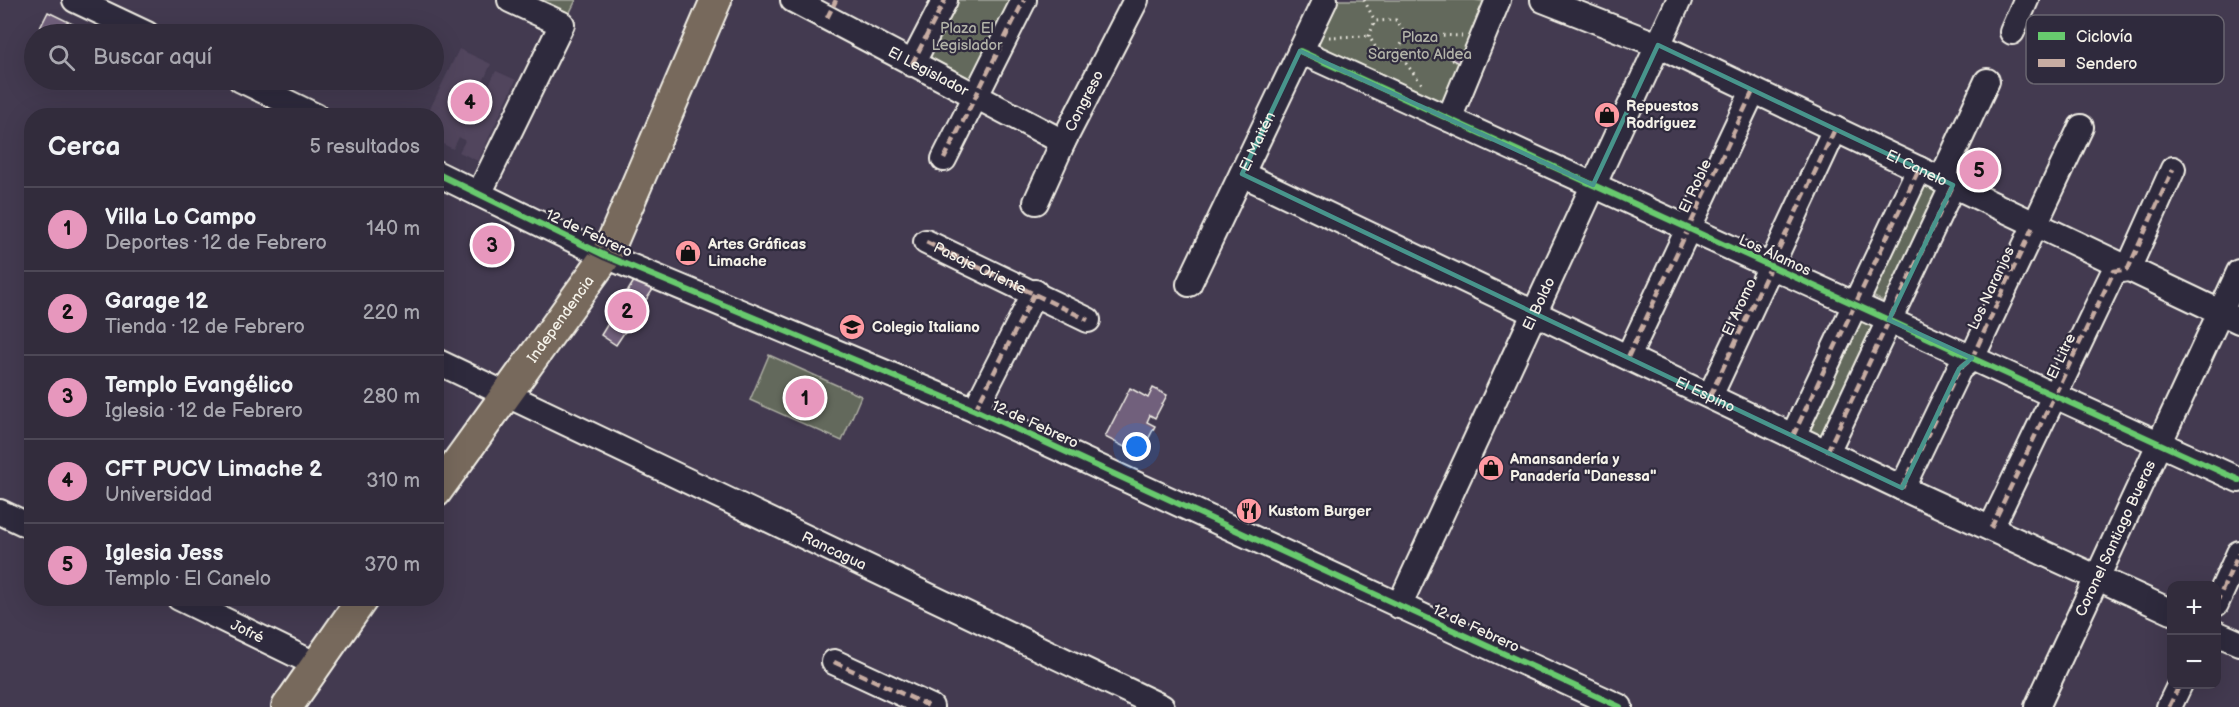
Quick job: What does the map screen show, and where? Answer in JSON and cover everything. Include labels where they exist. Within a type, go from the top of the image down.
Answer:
[{"type":"main road","name":"Independencia","points":[[444,481],[606,256],[716,0]]},
{"type":"main road","points":[[287,707],[358,606]]},
{"type":"street","points":[[75,0],[126,24]]},
{"type":"street","points":[[479,194],[562,24],[510,0]]},
{"type":"street","name":"El Legislador","points":[[793,0],[832,9],[912,64],[1063,142]]},
{"type":"street","points":[[912,64],[945,0]]},
{"type":"street","points":[[944,159],[1024,0]]},
{"type":"street","name":"Congreso","points":[[1036,202],[1063,142],[1136,0]]},
{"type":"street","name":"El Maitén","points":[[1189,284],[1325,0]]},
{"type":"street","points":[[1449,118],[1498,0]]},
{"type":"street","name":"El Canelo","points":[[1543,0],[1658,45],[2230,316]]},
{"type":"street","name":"El Boldo","points":[[1399,606],[1679,0]]},
{"type":"street","points":[[2012,32],[2026,0]]},
{"type":"street","name":"Los Álamos","points":[[1304,44],[1449,118],[2239,480]]},
{"type":"street","points":[[1827,452],[1889,320],[1987,81]]},
{"type":"street","points":[[262,90],[299,108]]},
{"type":"street","name":"El Roble","points":[[1628,357],[1753,91]]},
{"type":"street","name":"Los Naranjos","points":[[1902,488],[1959,369],[1972,358],[2081,127]]},
{"type":"street","name":"El Aromo","points":[[1710,396],[1835,129]]},
{"type":"street","points":[[1793,436],[1919,169]]},
{"type":"street","name":"El Litre","points":[[1991,528],[2114,271],[2128,269],[2173,169]]},
{"type":"street","name":"El Espino","points":[[1242,174],[1902,488],[2167,610]]},
{"type":"street","name":"12 de Febrero","points":[[444,177],[606,256],[975,410],[1620,707]]},
{"type":"street","name":"Pasaje Oriente","points":[[926,242],[1035,292],[1088,320]]},
{"type":"street","name":"Coronel Santiago Bueras","points":[[2037,707],[2159,443],[2230,316],[2239,272]]},
{"type":"street","name":"Pasaje Oriente","points":[[975,410],[1035,292]]},
{"type":"street","name":"Rancagua","points":[[444,365],[1162,707]]},
{"type":"street","points":[[0,512],[24,523]]},
{"type":"street","points":[[2221,594],[2239,553]]},
{"type":"street","name":"Jofré","points":[[195,606],[317,665]]},
{"type":"street","points":[[2221,635],[2239,643]]},
{"type":"street","points":[[834,662],[930,707]]},
{"type":"street","points":[[2169,707],[2178,689]]},
{"type":"path","points":[[1364,0],[1375,21],[1369,36]]},
{"type":"path","points":[[1375,21],[1396,20],[1407,34],[1483,37]]},
{"type":"path","points":[[1397,52],[1407,34]]},
{"type":"path","points":[[1304,44],[1369,36]]},
{"type":"path","points":[[1369,36],[1377,50],[1397,52],[1423,85]]},
{"type":"highlighted area","points":[[1658,45],[1953,185],[1889,320],[1972,358],[1959,369],[1902,488],[1242,174],[1300,51],[1593,185]]},
{"type":"shaded area","points":[[459,49],[491,64],[482,84],[488,87],[496,71],[516,80],[478,161],[459,152],[465,141],[459,137],[453,149],[444,144],[444,108],[430,108],[439,90],[444,90],[444,80]]},
{"type":"green space","points":[[520,0],[576,0],[565,22]]},
{"type":"green space","name":"Plaza El Legislador","points":[[950,0],[1020,0],[979,83],[928,56]]},
{"type":"green space","name":"Plaza Sargento Aldea","points":[[1332,0],[1473,0],[1482,1],[1487,13],[1447,99],[1441,107],[1322,51],[1316,36]]},
{"type":"green space","points":[[1924,180],[1950,192],[1893,306],[1868,294]]},
{"type":"green space","points":[[1854,315],[1880,328],[1825,441],[1799,429]]},
{"type":"green space","points":[[769,355],[861,396],[842,441],[750,400]]},
{"type":"building","points":[[48,12],[73,24],[42,24]]},
{"type":"building","points":[[1452,53],[1462,58],[1460,64],[1449,58]]},
{"type":"building","points":[[634,281],[654,288],[616,345],[601,335]]},
{"type":"building","points":[[1130,388],[1148,398],[1153,388],[1167,395],[1155,418],[1150,415],[1147,422],[1155,426],[1140,455],[1105,437]]},
{"type":"marked path","points":[[827,18],[836,0]]},
{"type":"marked path","points":[[912,64],[945,0]]},
{"type":"marked path","points":[[944,159],[1024,0]]},
{"type":"marked path","points":[[1628,357],[1753,91]]},
{"type":"marked path","points":[[1710,396],[1835,129]]},
{"type":"marked path","points":[[1793,436],[1919,169]]},
{"type":"marked path","points":[[1991,528],[2114,271],[2128,269],[2173,169]]},
{"type":"marked path","points":[[1827,452],[1953,185]]},
{"type":"marked path","points":[[1902,488],[1959,369],[1972,358],[2034,224]]},
{"type":"marked path","points":[[926,242],[1088,320]]},
{"type":"marked path","points":[[975,410],[1035,292]]},
{"type":"marked path","points":[[2221,593],[2239,553]]},
{"type":"marked path","points":[[834,662],[931,707]]},
{"type":"marked path","points":[[2169,707],[2178,689]]},
{"type":"cycle path","points":[[1300,51],[2239,480]]},
{"type":"cycle path","points":[[444,177],[606,256],[975,410],[1620,707]]},
{"type":"place","name":"CFT PUCV Limache 2","points":[[470,102]]},
{"type":"place","name":"Repuestos Rodríguez","points":[[1607,115]]},
{"type":"place","name":"Iglesia Jess","points":[[1979,170]]},
{"type":"place","name":"Templo Evangélico","points":[[492,245]]},
{"type":"place","name":"Artes Gráficas Limache","points":[[688,253]]},
{"type":"place","name":"Garage 12","points":[[627,311]]},
{"type":"place","name":"Colegio Italiano","points":[[852,327]]},
{"type":"place","name":"Villa Lo Campo","points":[[805,398]]},
{"type":"place","name":"Amansandería y Panadería \"Danessa\"","points":[[1491,468]]},
{"type":"place","name":"Kustom Burger","points":[[1249,511]]}]
